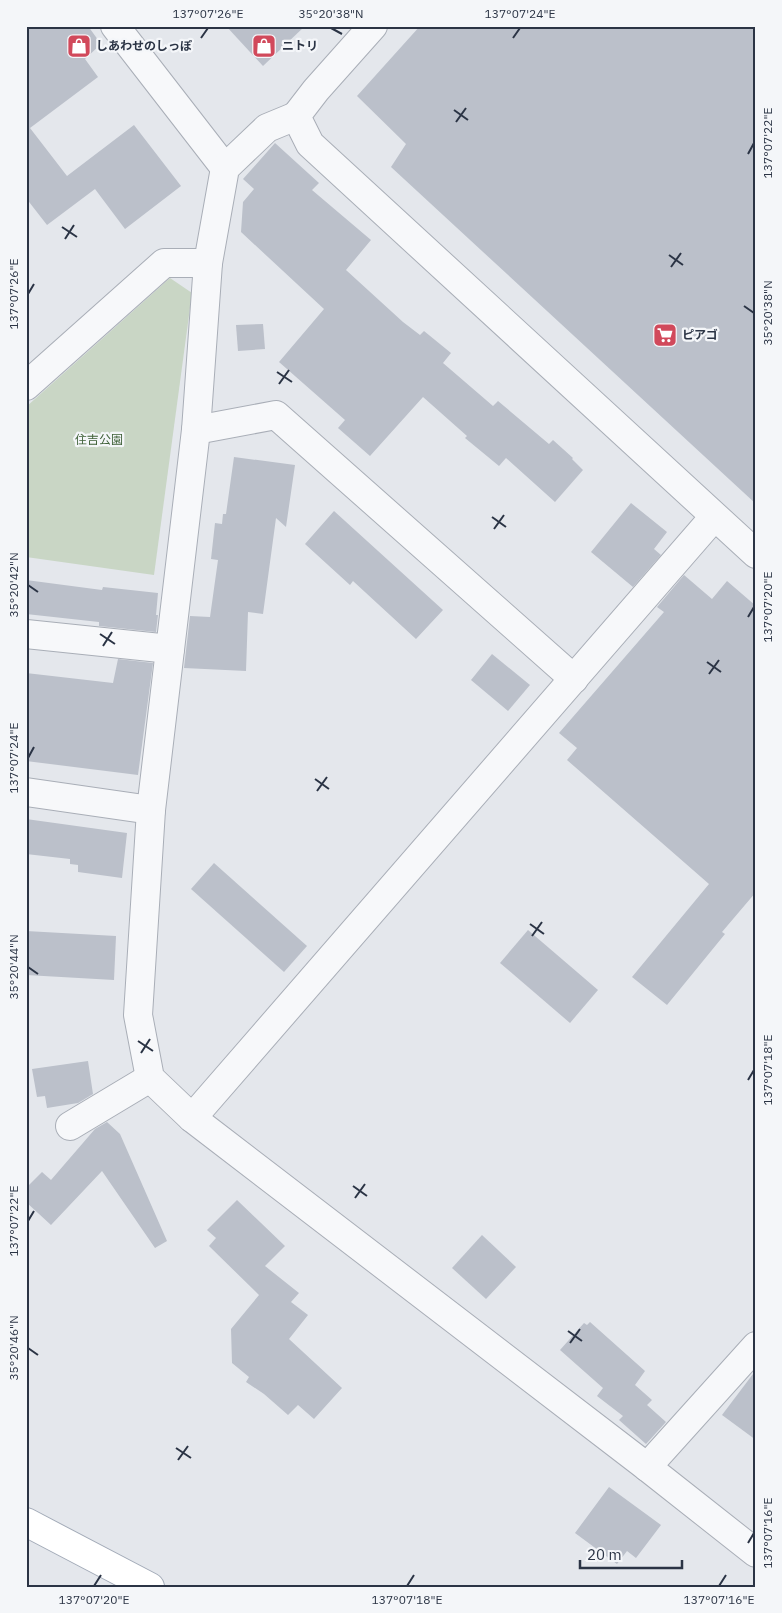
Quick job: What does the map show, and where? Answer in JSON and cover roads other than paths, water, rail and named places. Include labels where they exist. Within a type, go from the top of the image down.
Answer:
[{"type":"main road","points":[[26,1522],[150,1587]]},
{"type":"street","points":[[116,26],[225,168]]},
{"type":"street","points":[[373,26],[316,90],[296,116],[267,128],[225,168],[208,263],[196,430],[151,810],[138,1015],[150,1078],[192,1118],[647,1466],[756,1554]]},
{"type":"street","points":[[296,116],[310,144],[756,554]]},
{"type":"street","points":[[26,386],[164,263],[208,263]]},
{"type":"street","points":[[196,430],[276,415],[574,678]]},
{"type":"street","points":[[192,1118],[714,517]]},
{"type":"street","points":[[26,634],[170,649]]},
{"type":"street","points":[[26,792],[151,810]]},
{"type":"street","points":[[70,1126],[150,1078]]},
{"type":"street","points":[[647,1466],[756,1346]]},
{"type":"place","name":"しあわせのしっぽ","points":[[79,46]]},
{"type":"place","name":"ニトリ","points":[[264,46]]},
{"type":"place","name":"ピアゴ","points":[[665,335]]},
{"type":"park label","name":"住吉公園","points":[[99,440]]}]
